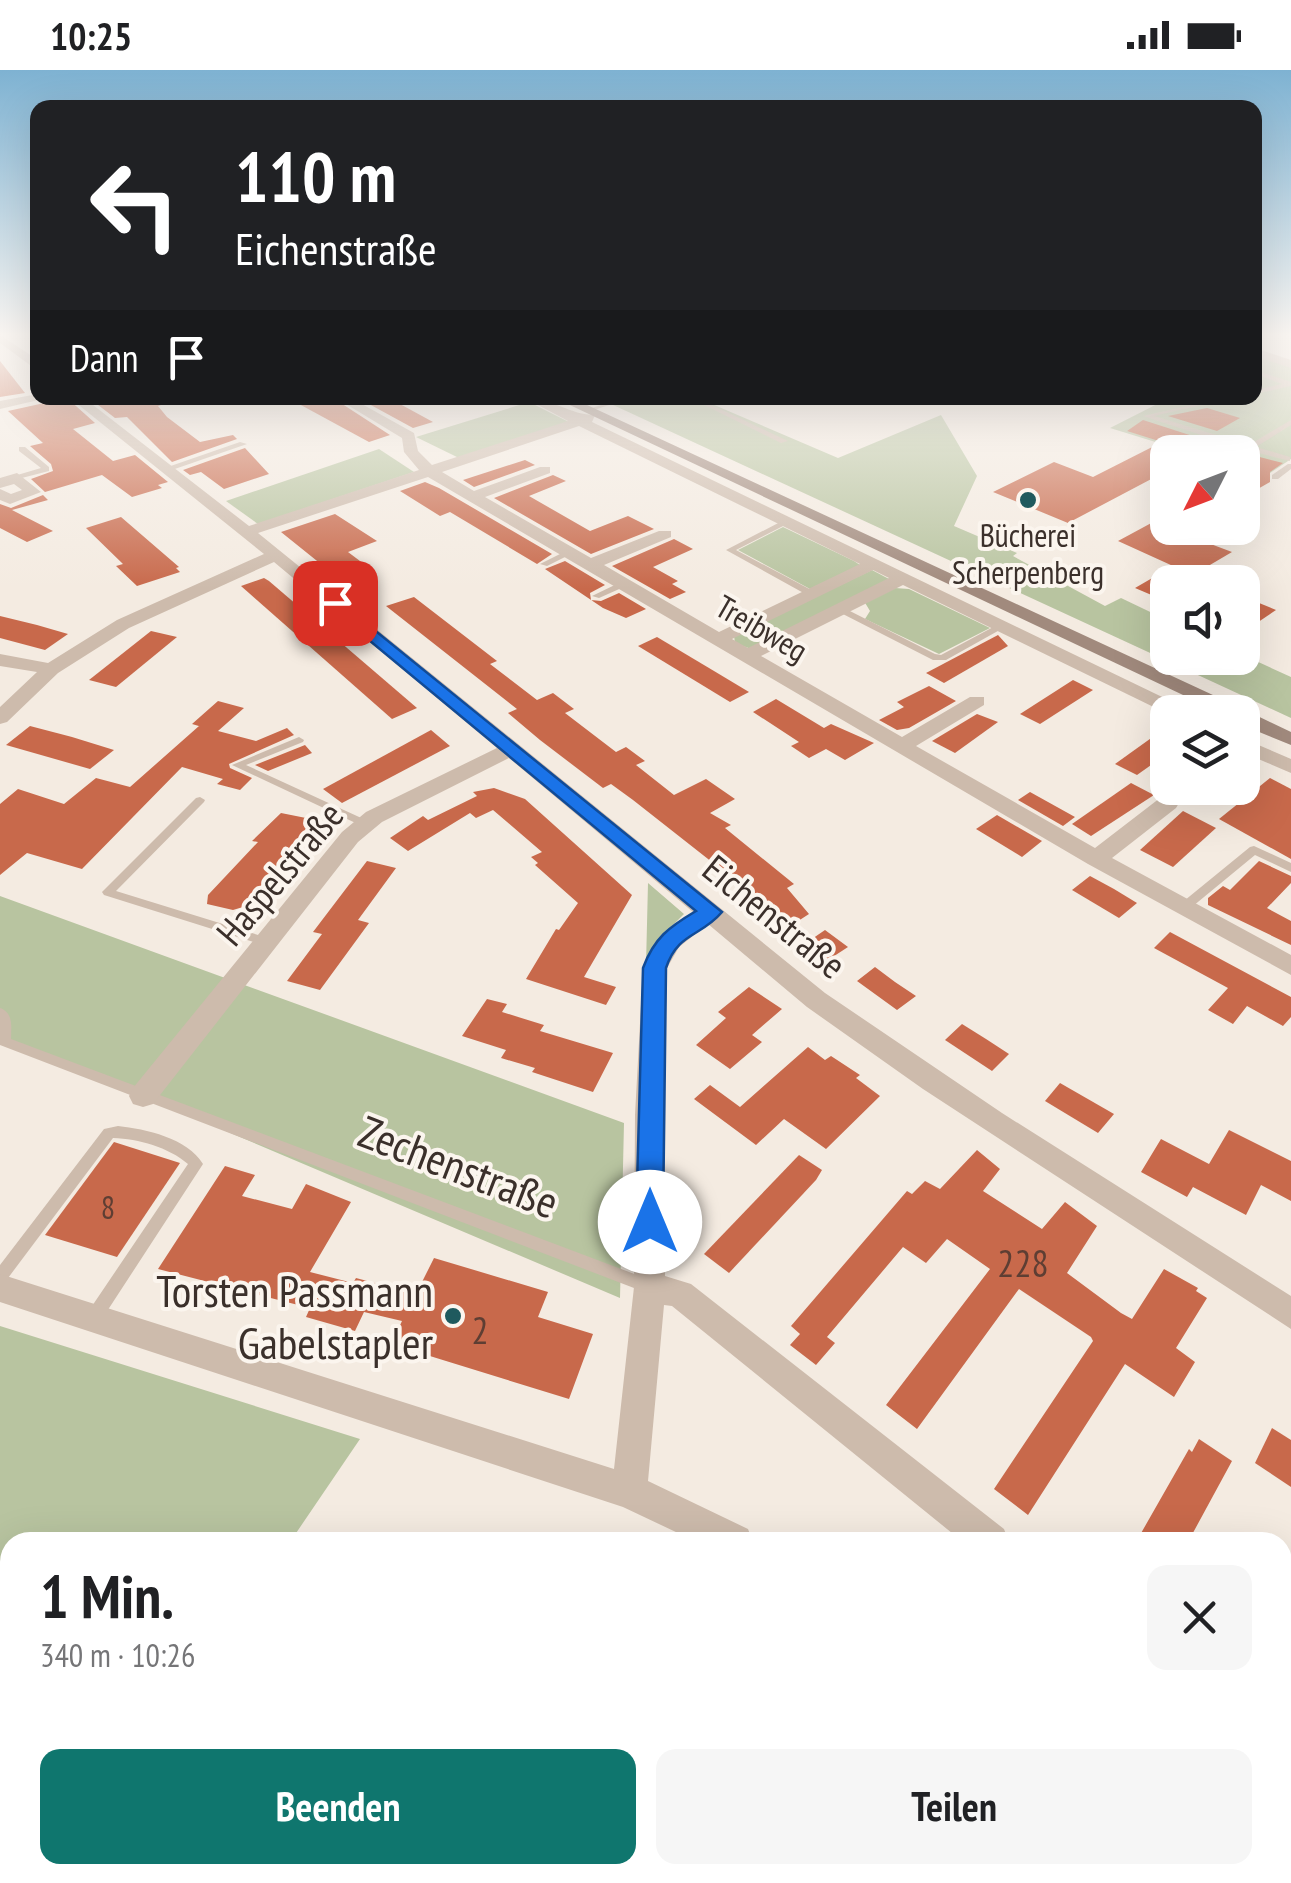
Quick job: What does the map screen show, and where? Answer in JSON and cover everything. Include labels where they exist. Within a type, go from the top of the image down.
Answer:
[{"type":"main road","points":[[598,420],[1197,695]]},
{"type":"main road","points":[[1260,724],[1291,739]]},
{"type":"street","name":"Eichenstraße","points":[[104,420],[276,555],[816,1000],[908,1067],[1291,1314]]},
{"type":"street","name":"Treibweg","points":[[380,420],[409,436],[411,452],[429,472],[1096,859],[1291,966]]},
{"type":"street","points":[[246,532],[580,420]]},
{"type":"street","points":[[597,420],[787,522],[1150,698]]},
{"type":"street","points":[[472,496],[545,470]]},
{"type":"street","points":[[590,566],[664,534]]},
{"type":"street","points":[[0,718],[51,669],[118,622],[276,555]]},
{"type":"street","points":[[718,640],[872,564]]},
{"type":"street","points":[[747,656],[901,579]]},
{"type":"street","points":[[0,660],[51,669]]},
{"type":"street","points":[[901,746],[977,700]]},
{"type":"street","name":"Haspelstraße","points":[[143,1096],[350,837],[410,798],[512,749]]},
{"type":"street","points":[[1260,752],[1291,767]]},
{"type":"street","points":[[1096,859],[1165,805]]},
{"type":"street","points":[[629,1491],[650,1287],[649,1115],[655,968],[662,948],[674,934],[711,912]]},
{"type":"street","name":"Zechenstraße","points":[[650,1287],[680,1294],[978,1532]]},
{"type":"street","points":[[0,1288],[629,1491],[713,1532]]},
{"type":"lane","points":[[739,420],[784,441]]},
{"type":"lane","points":[[1158,420],[1208,435]]},
{"type":"lane","points":[[1260,442],[1291,422]]},
{"type":"lane","points":[[166,468],[243,444]]},
{"type":"lane","points":[[4,483],[46,469],[22,449]]},
{"type":"lane","points":[[1260,452],[1289,463],[1275,477]]},
{"type":"lane","points":[[787,522],[730,550],[812,594]]},
{"type":"lane","points":[[544,564],[569,553]]},
{"type":"lane","points":[[596,596],[623,584]]},
{"type":"lane","points":[[840,609],[933,658],[943,658],[1000,626]]},
{"type":"lane","points":[[299,740],[238,765],[366,824]]},
{"type":"lane","points":[[200,800],[108,892],[267,942]]},
{"type":"lane","points":[[1183,908],[1254,850],[1291,868]]},
{"type":"lane","name":"Zechenstraße","points":[[0,1013],[5,1020],[2,1041],[650,1287]]},
{"type":"lane","points":[[0,1276],[109,1133],[128,1132],[189,1154],[196,1164],[94,1318]]},
{"type":"green space","points":[[472,420],[569,422],[459,458],[416,437]]},
{"type":"green space","points":[[645,420],[748,420],[838,458],[930,420],[944,420],[977,476],[954,526],[1017,553],[1013,556],[1105,606],[1121,598],[1150,612],[1150,653]]},
{"type":"green space","points":[[1127,420],[1291,420],[1291,459],[1264,477],[1260,476],[1260,435],[1150,435],[1150,440],[1110,428]]},
{"type":"green space","points":[[379,449],[414,472],[258,524],[226,501]]},
{"type":"green space","points":[[783,527],[860,565],[810,589],[738,550]]},
{"type":"green space","points":[[872,570],[889,579],[751,649],[735,643],[734,636]]},
{"type":"green space","points":[[895,588],[909,589],[990,628],[939,654],[865,619],[870,611],[864,601]]},
{"type":"green space","points":[[1260,663],[1291,677],[1291,718],[1260,704],[1260,695],[1241,695],[1198,675],[1260,675]]},
{"type":"green space","points":[[648,883],[684,914],[655,943],[646,965]]},
{"type":"green space","points":[[0,896],[624,1123],[620,1298],[143,1096],[0,1042]]},
{"type":"green space","points":[[0,1326],[360,1439],[297,1532],[0,1532]]},
{"type":"building","points":[[17,420],[91,420],[95,423],[73,429],[113,461],[135,455],[168,482],[158,485],[162,488],[132,497],[102,475],[45,492],[31,479],[53,471],[51,464],[30,446],[43,443]]},
{"type":"building","points":[[130,420],[170,420],[200,442],[233,435],[237,439],[172,462]]},
{"type":"building","points":[[328,420],[366,420],[390,435],[369,442]]},
{"type":"building","points":[[398,420],[433,422],[413,428]]},
{"type":"building","points":[[1143,420],[1190,435],[1150,435],[1150,438],[1127,431]]},
{"type":"building","points":[[1180,420],[1237,420],[1217,431]]},
{"type":"building","points":[[245,448],[269,474],[224,489],[201,472],[190,475],[183,470]]},
{"type":"building","points":[[1150,448],[1150,480],[1068,523],[993,492],[1054,462],[1093,477]]},
{"type":"building","points":[[1260,457],[1283,463],[1270,472],[1270,482],[1260,488]]},
{"type":"building","points":[[525,460],[535,465],[474,487],[463,480]]},
{"type":"building","points":[[553,475],[566,481],[529,496],[590,531],[628,516],[654,529],[591,554],[494,498]]},
{"type":"building","points":[[425,482],[552,554],[537,564],[450,512],[440,516],[400,491]]},
{"type":"building","points":[[43,495],[48,500],[12,510],[53,531],[27,542],[0,528],[0,504],[11,508]]},
{"type":"building","points":[[335,514],[377,541],[348,552],[372,570],[342,581],[281,532]]},
{"type":"building","points":[[121,517],[180,572],[137,586],[116,566],[123,564],[86,528]]},
{"type":"building","points":[[1150,524],[1150,545],[1213,545],[1232,552],[1210,565],[1171,565],[1118,541]]},
{"type":"building","points":[[674,539],[693,549],[653,567],[678,581],[672,584],[686,592],[670,599],[612,566]]},
{"type":"building","points":[[565,561],[605,585],[590,593],[591,600],[545,569]]},
{"type":"building","points":[[264,578],[417,708],[392,719],[241,586]]},
{"type":"building","points":[[1150,579],[1150,594],[1135,588]]},
{"type":"building","points":[[619,593],[646,609],[626,618],[591,600],[601,601]]},
{"type":"building","points":[[414,597],[497,661],[490,664],[537,700],[553,693],[574,709],[565,713],[616,752],[626,747],[645,761],[636,765],[674,795],[706,779],[735,799],[710,813],[731,825],[725,828],[794,884],[787,888],[809,914],[792,925],[633,800],[611,784],[603,788],[540,740],[508,713],[517,709],[386,606]]},
{"type":"building","points":[[1260,603],[1276,610],[1260,621]]},
{"type":"building","points":[[0,616],[68,634],[45,650],[0,638]]},
{"type":"building","points":[[151,631],[177,637],[116,687],[89,680]]},
{"type":"building","points":[[998,635],[1008,646],[944,683],[926,673]]},
{"type":"building","points":[[657,637],[749,692],[730,702],[638,646]]},
{"type":"building","points":[[1073,680],[1093,690],[1040,724],[1020,714]]},
{"type":"building","points":[[929,686],[956,701],[909,728],[897,730],[879,720],[904,707],[897,702]]},
{"type":"building","points":[[776,699],[824,728],[831,724],[874,743],[845,760],[826,749],[809,758],[791,746],[799,742],[753,712]]},
{"type":"building","points":[[218,701],[244,708],[218,731],[256,741],[287,728],[294,735],[229,764],[252,778],[240,790],[217,784],[223,779],[182,767],[82,869],[27,853],[0,875],[0,804],[18,789],[64,804],[96,778],[130,787],[199,726],[192,724]]},
{"type":"building","points":[[977,714],[998,722],[955,753],[932,741]]},
{"type":"building","points":[[30,726],[114,750],[90,769],[6,745]]},
{"type":"building","points":[[431,730],[450,746],[342,803],[323,789]]},
{"type":"building","points":[[1150,739],[1150,766],[1137,775],[1115,764]]},
{"type":"building","points":[[305,745],[312,753],[268,771],[255,765]]},
{"type":"building","points":[[1270,778],[1291,789],[1291,859],[1219,819],[1236,805],[1260,805],[1260,786]]},
{"type":"building","points":[[1131,783],[1150,793],[1150,798],[1091,836],[1072,824]]},
{"type":"building","points":[[494,788],[525,799],[632,895],[584,977],[616,987],[606,1005],[526,979],[556,929],[578,903],[535,865],[538,863],[531,857],[542,852],[493,810],[476,818],[470,813],[408,851],[390,838],[423,816],[428,820],[477,796],[473,792]]},
{"type":"building","points":[[1030,792],[1075,817],[1063,826],[1018,800]]},
{"type":"building","points":[[1183,811],[1216,828],[1173,867],[1140,850]]},
{"type":"building","points":[[281,813],[316,820],[243,907],[233,910],[207,904],[208,895],[258,842],[252,841]]},
{"type":"building","points":[[997,815],[1042,841],[1022,857],[976,829]]},
{"type":"building","points":[[367,861],[396,868],[358,920],[369,923],[320,990],[287,981],[322,934],[313,932]]},
{"type":"building","points":[[1259,861],[1291,876],[1291,883],[1267,908],[1291,921],[1291,945],[1208,905],[1208,898],[1223,886],[1230,890]]},
{"type":"building","points":[[1090,876],[1137,903],[1119,918],[1072,890]]},
{"type":"building","points":[[825,930],[848,947],[828,960],[806,943]]},
{"type":"building","points":[[1170,932],[1291,997],[1291,1017],[1283,1026],[1247,1006],[1233,1024],[1208,1010],[1228,988],[1154,948]]},
{"type":"building","points":[[875,967],[916,996],[897,1010],[857,981]]},
{"type":"building","points":[[749,987],[782,1009],[752,1035],[762,1042],[730,1069],[696,1045],[726,1018],[718,1012]]},
{"type":"building","points":[[487,999],[507,1004],[502,1012],[544,1025],[540,1031],[613,1053],[593,1092],[532,1072],[535,1068],[501,1058],[506,1050],[462,1036]]},
{"type":"building","points":[[962,1024],[1009,1054],[992,1071],[945,1040]]},
{"type":"building","points":[[808,1047],[825,1060],[831,1056],[860,1075],[856,1078],[880,1096],[826,1149],[784,1119],[756,1145],[694,1099],[710,1085],[740,1107]]},
{"type":"building","points":[[1060,1083],[1114,1114],[1098,1133],[1045,1101]]},
{"type":"building","points":[[1229,1130],[1291,1161],[1291,1201],[1261,1185],[1246,1215],[1193,1187],[1187,1197],[1141,1172],[1161,1139],[1209,1164]]},
{"type":"building","points":[[114,1142],[180,1163],[117,1257],[45,1235]]},
{"type":"building","points":[[977,1150],[1000,1169],[983,1191],[1042,1229],[1065,1202],[1097,1226],[1067,1273],[1121,1313],[1132,1319],[1164,1269],[1198,1288],[1196,1291],[1207,1298],[1176,1348],[1195,1362],[1174,1397],[1125,1364],[1028,1515],[994,1489],[1093,1341],[1091,1337],[1019,1289],[917,1429],[886,1405],[990,1269],[947,1239],[926,1263],[903,1247],[827,1337],[835,1343],[816,1365],[790,1345],[800,1334],[791,1326],[907,1191],[912,1194],[925,1181],[940,1189]]},
{"type":"building","points":[[799,1155],[822,1170],[729,1273],[704,1254]]},
{"type":"building","points":[[225,1166],[255,1175],[242,1196],[292,1209],[306,1184],[351,1202],[310,1272],[353,1283],[356,1278],[416,1294],[434,1258],[548,1292],[538,1317],[593,1334],[569,1399],[391,1344],[402,1321],[364,1312],[355,1331],[306,1317],[310,1308],[158,1269]]},
{"type":"building","points":[[1272,1428],[1291,1440],[1291,1487],[1255,1463]]},
{"type":"building","points":[[1199,1439],[1232,1461],[1193,1532],[1142,1532],[1189,1449],[1192,1452]]},
{"type":"place","name":"Bücherei Scherpenberg","points":[[1028,500]]},
{"type":"place","name":"Torsten Passmann Gabelstapler","points":[[453,1316]]},
{"type":"route","points":[[335,603],[711,912],[674,934],[662,948],[655,968],[649,1115],[650,1222]]}]
